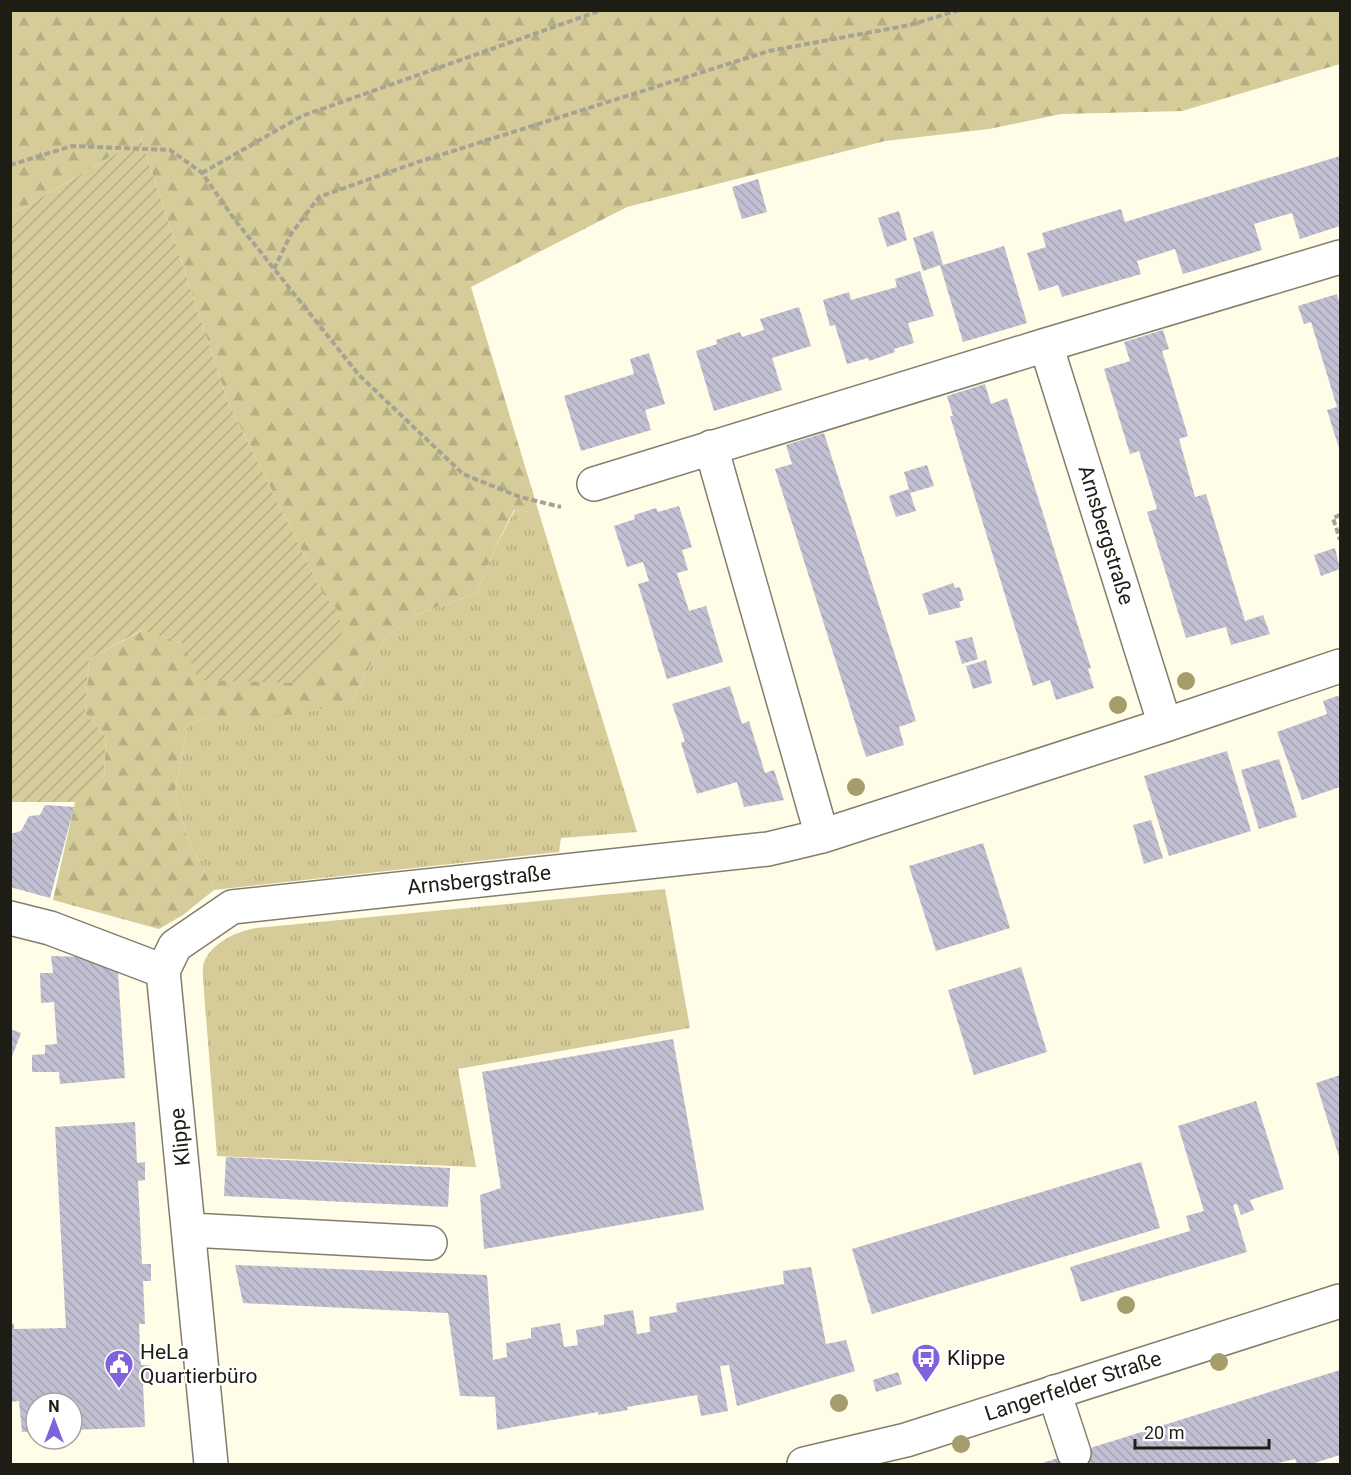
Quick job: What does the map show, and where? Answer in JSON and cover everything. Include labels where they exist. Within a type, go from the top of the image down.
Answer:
[{"type":"street","points":[[594,484],[1341,257]]},
{"type":"street","name":"Arnsbergstraße","points":[[1046,345],[1166,725]]},
{"type":"street","points":[[711,447],[822,836]]},
{"type":"street","name":"Arnsbergstraße","points":[[163,971],[175,946],[232,907],[768,849],[822,836],[1341,666]]},
{"type":"street","points":[[10,918],[50,928],[163,971]]},
{"type":"street","name":"Klippe","points":[[163,971],[211,1464]]},
{"type":"street","points":[[190,1230],[430,1243]]},
{"type":"street","name":"Langerfelder Straße","points":[[804,1464],[906,1440],[1341,1301]]},
{"type":"street","points":[[1054,1392],[1074,1453]]},
{"type":"path","points":[[202,173],[302,116],[602,10]]},
{"type":"path","points":[[274,269],[291,234],[319,197],[415,163],[769,51],[910,25],[959,10]]},
{"type":"path","points":[[10,165],[72,146],[170,150],[202,173],[235,220],[359,375],[463,474],[520,497],[562,507],[590,498],[594,484]]},
{"type":"path","points":[[1341,515],[1334,518],[1341,540]]},
{"type":"green space","points":[[11,11],[1340,11],[1340,64],[1182,111],[1061,114],[989,129],[885,141],[627,207],[471,287],[539,513],[514,510],[493,552],[477,593],[413,616],[384,639],[352,700],[302,714],[205,718],[188,724],[175,792],[187,837],[214,890],[183,915],[159,929],[53,900],[75,802],[104,776],[106,737],[85,713],[89,659],[143,630],[182,643],[338,611],[324,596],[228,402],[141,139],[11,215]]},
{"type":"green space","points":[[141,139],[228,402],[324,596],[338,610],[343,640],[315,671],[299,683],[199,680],[182,643],[142,630],[89,659],[85,713],[106,737],[104,776],[75,802],[11,802],[11,215]]},
{"type":"green space","points":[[515,510],[539,513],[637,832],[561,838],[559,852],[214,890],[187,837],[175,792],[188,724],[205,718],[352,700],[384,639],[413,616],[477,593],[493,552]]},
{"type":"green space","points":[[665,889],[690,1028],[458,1069],[476,1167],[217,1156],[203,969],[209,953],[227,938],[256,928]]},
{"type":"building","points":[[1340,156],[1340,226],[1300,239],[1292,213],[1254,224],[1262,250],[1183,274],[1175,249],[1137,261],[1141,274],[1062,297],[1058,285],[1039,291],[1027,253],[1046,247],[1042,233],[1121,209],[1125,222]]},
{"type":"building","points":[[758,179],[767,212],[742,219],[732,187]]},
{"type":"building","points":[[899,211],[907,240],[887,247],[878,218]]},
{"type":"building","points":[[933,231],[943,265],[1004,246],[1027,323],[963,342],[940,265],[923,271],[913,238]]},
{"type":"building","points":[[920,271],[934,316],[908,323],[914,343],[894,349],[895,352],[869,361],[868,358],[847,364],[835,325],[830,326],[823,300],[849,292],[851,300],[897,287],[895,279]]},
{"type":"building","points":[[1337,294],[1340,305],[1340,451],[1327,410],[1337,407],[1311,322],[1304,324],[1298,306]]},
{"type":"building","points":[[799,307],[811,346],[772,358],[782,390],[714,411],[696,351],[717,344],[716,340],[740,332],[742,337],[764,330],[760,319]]},
{"type":"building","points":[[1163,330],[1169,349],[1162,351],[1188,436],[1179,439],[1195,497],[1206,494],[1245,621],[1263,615],[1270,634],[1231,645],[1226,627],[1186,638],[1147,512],[1157,509],[1139,451],[1130,454],[1104,369],[1130,361],[1124,342]]},
{"type":"building","points":[[649,353],[665,404],[645,410],[651,430],[581,451],[564,396],[634,374],[630,359]]},
{"type":"building","points":[[985,384],[991,404],[1007,398],[1091,668],[1088,669],[1094,688],[1056,700],[1050,680],[1033,686],[950,416],[953,416],[947,396]]},
{"type":"building","points":[[824,433],[916,721],[899,727],[904,745],[866,757],[775,469],[792,464],[786,445]]},
{"type":"building","points":[[927,465],[934,486],[910,493],[916,511],[896,517],[889,496],[909,489],[904,472]]},
{"type":"building","points":[[679,506],[692,547],[682,550],[688,570],[677,573],[689,611],[706,606],[723,662],[667,679],[638,584],[649,581],[643,562],[627,567],[614,526],[635,519],[634,515],[656,508],[658,512]]},
{"type":"building","points":[[1335,548],[1340,569],[1321,576],[1314,555]]},
{"type":"building","points":[[953,583],[955,588],[960,587],[964,600],[959,602],[961,607],[929,615],[922,594]]},
{"type":"building","points":[[972,637],[978,659],[962,664],[955,641]]},
{"type":"building","points":[[986,660],[992,683],[973,689],[966,666]]},
{"type":"building","points":[[730,686],[742,724],[749,721],[765,773],[774,770],[784,800],[744,807],[737,782],[697,794],[681,743],[685,741],[672,704]]},
{"type":"building","points":[[1340,695],[1340,787],[1302,800],[1277,732],[1327,714],[1323,701]]},
{"type":"building","points":[[1227,751],[1251,831],[1169,856],[1144,776]]},
{"type":"building","points":[[1279,759],[1297,817],[1259,829],[1241,770]]},
{"type":"building","points":[[45,805],[74,807],[50,898],[10,887],[10,834],[21,831],[29,816],[40,815]]},
{"type":"building","points":[[1151,820],[1163,858],[1144,864],[1133,825]]},
{"type":"building","points":[[983,843],[1010,928],[936,951],[909,866]]},
{"type":"building","points":[[51,956],[117,958],[125,1078],[60,1084],[59,1072],[32,1072],[32,1055],[45,1054],[45,1045],[57,1044],[54,1002],[41,1003],[40,973],[53,973]]},
{"type":"building","points":[[1021,967],[1047,1052],[974,1075],[948,990]]},
{"type":"building","points":[[10,1029],[21,1033],[11,1059],[10,1059]]},
{"type":"building","points":[[673,1039],[704,1210],[484,1249],[480,1195],[501,1188],[482,1072]]},
{"type":"building","points":[[1340,1075],[1340,1160],[1316,1083]]},
{"type":"building","points":[[1256,1101],[1284,1189],[1250,1200],[1254,1210],[1241,1215],[1237,1204],[1233,1205],[1247,1252],[1081,1302],[1070,1267],[1190,1231],[1186,1216],[1204,1211],[1178,1126]]},
{"type":"building","points":[[135,1122],[137,1163],[145,1162],[145,1180],[138,1181],[142,1264],[151,1264],[151,1281],[143,1281],[145,1324],[139,1324],[141,1365],[149,1365],[150,1383],[143,1383],[145,1427],[84,1430],[84,1391],[24,1391],[24,1432],[22,1432],[19,1401],[10,1402],[10,1323],[14,1324],[14,1329],[66,1328],[55,1127]]},
{"type":"building","points":[[226,1157],[450,1168],[448,1207],[224,1196]]},
{"type":"building","points":[[1141,1162],[1160,1228],[872,1314],[852,1249]]},
{"type":"building","points":[[235,1265],[487,1275],[493,1360],[507,1357],[506,1343],[531,1338],[531,1328],[560,1323],[564,1347],[578,1345],[576,1330],[604,1325],[604,1315],[633,1310],[637,1334],[650,1332],[649,1317],[677,1312],[676,1303],[784,1284],[783,1271],[811,1267],[826,1344],[846,1340],[855,1371],[737,1406],[729,1365],[720,1366],[728,1411],[701,1416],[697,1395],[627,1407],[628,1410],[598,1415],[598,1412],[497,1430],[495,1397],[460,1396],[448,1313],[243,1303]]},
{"type":"building","points":[[1340,1370],[1340,1455],[1311,1464],[1297,1464],[1295,1459],[1274,1464],[1039,1464]]},
{"type":"building","points":[[898,1372],[902,1384],[876,1392],[873,1380]]},
{"type":"place","name":"Klippe","points":[[926,1384]]},
{"type":"place","name":"HeLa Quartierbüro","points":[[119,1390]]}]
